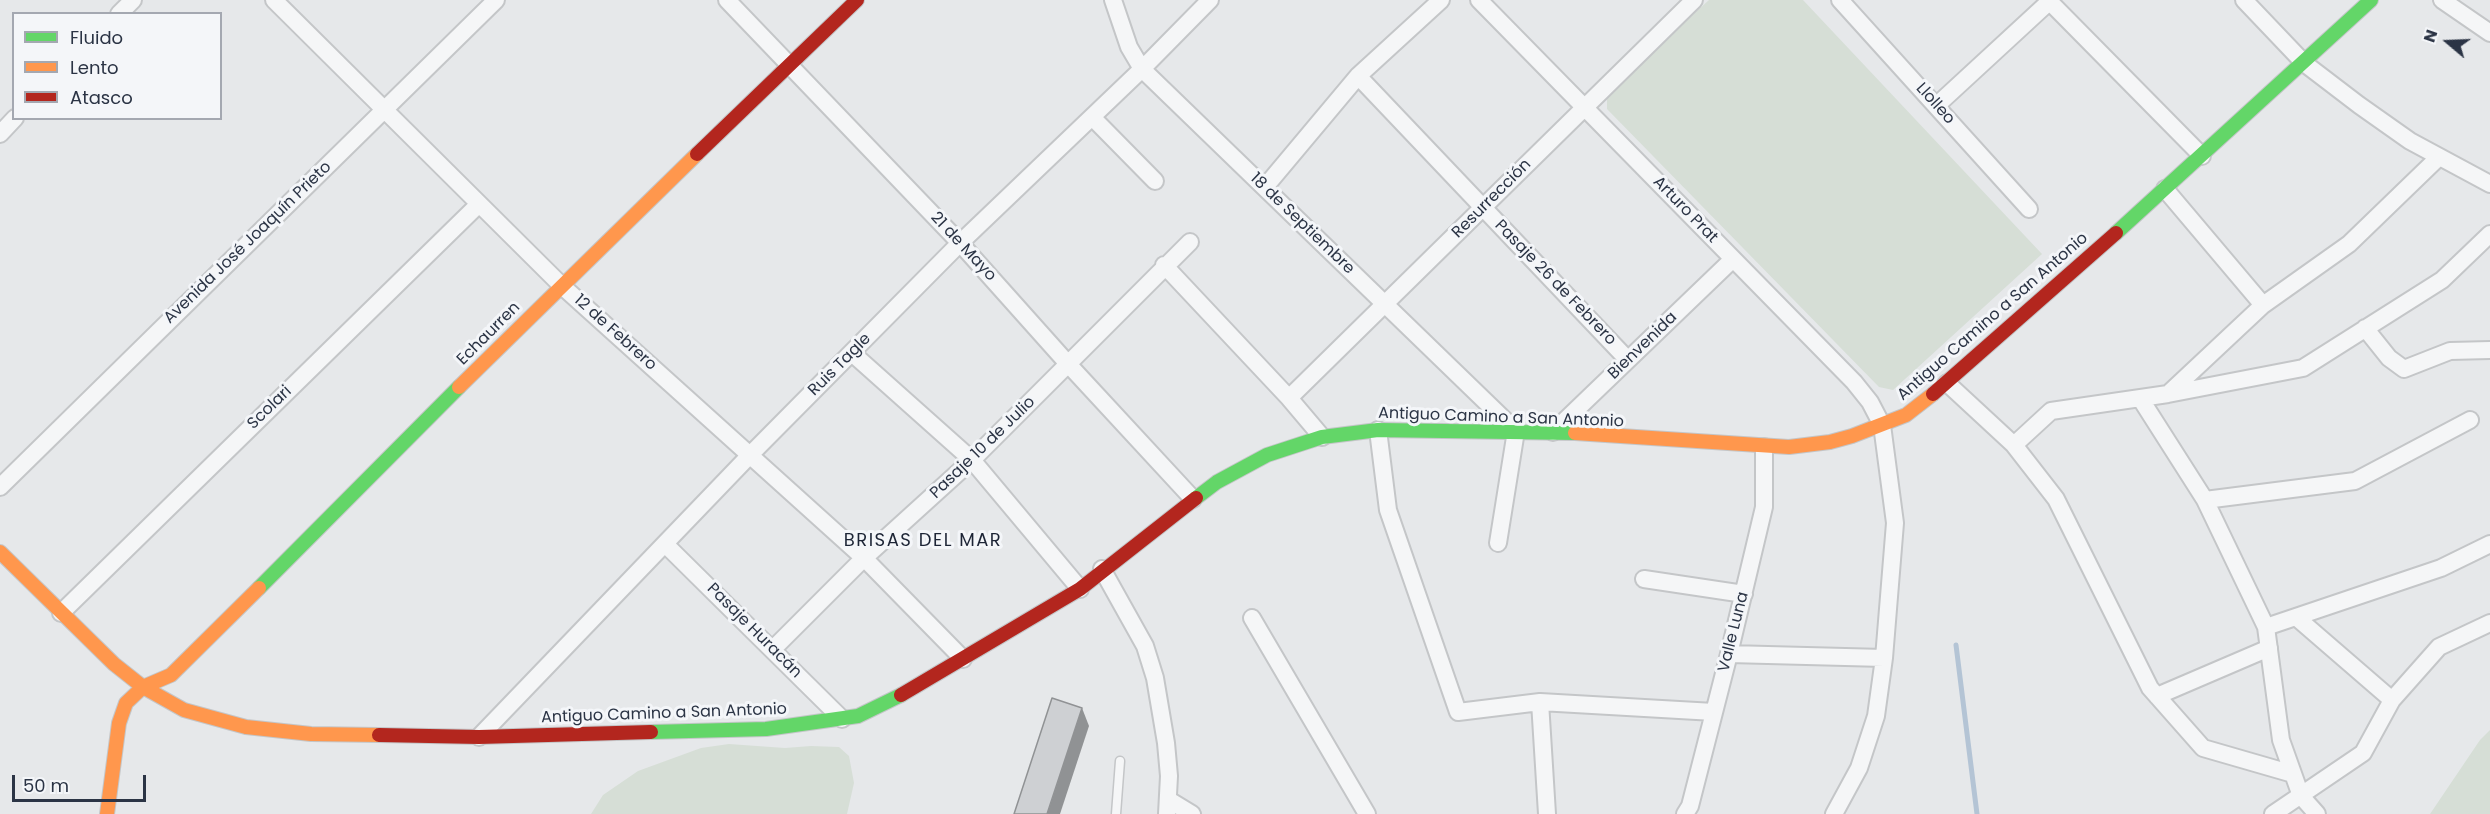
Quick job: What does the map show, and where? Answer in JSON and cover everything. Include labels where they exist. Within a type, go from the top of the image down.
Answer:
[{"type":"street","points":[[121,12],[133,0]]},
{"type":"street","name":"12 de Febrero","points":[[274,0],[561,285],[864,558],[963,659]]},
{"type":"street","name":"Avenida José Joaquín Prieto","points":[[0,487],[496,0]]},
{"type":"street","name":"21 de Mayo","points":[[727,0],[960,243],[1193,499]]},
{"type":"street","name":"Echaurren","points":[[143,687],[171,675],[182,665],[561,285],[857,0]]},
{"type":"street","name":"18 de Septiembre","points":[[1113,0],[1125,39],[1142,69],[1516,431]]},
{"type":"street","name":"Ruis Tagle","points":[[479,737],[750,455],[960,243],[1142,69],[1210,0]]},
{"type":"street","points":[[1264,188],[1358,76],[1441,0]]},
{"type":"street","name":"Arturo Prat","points":[[1479,0],[1854,382],[1870,402],[1882,425]]},
{"type":"street","name":"Resurrección","points":[[1289,398],[1694,0]]},
{"type":"street","name":"Llolleo","points":[[1840,0],[2029,209]]},
{"type":"street","points":[[1936,106],[2049,0],[2202,156]]},
{"type":"street","points":[[2244,0],[2304,63],[2385,125],[2490,184]]},
{"type":"street","name":"Antiguo Camino a San Antonio","points":[[0,552],[114,664],[143,687],[184,710],[215,720],[268,730],[311,734],[479,737],[766,729],[858,716],[885,704],[1080,589],[1102,569],[1225,477],[1267,455],[1322,437],[1378,430],[1516,431],[1789,447],[1830,442],[1906,415],[1947,382],[2202,156],[2371,0]]},
{"type":"street","points":[[2442,0],[2490,33]]},
{"type":"street","name":"Pasaje 26 de Febrero","points":[[1358,76],[1628,360]]},
{"type":"street","points":[[1092,117],[1155,181]]},
{"type":"street","points":[[0,134],[13,120]]},
{"type":"street","points":[[2168,394],[2263,305],[2349,244],[2439,157]]},
{"type":"street","points":[[2165,189],[2263,305]]},
{"type":"street","name":"Scolari","points":[[61,613],[479,204]]},
{"type":"street","points":[[2014,445],[2050,411],[2168,394],[2303,368],[2442,280],[2490,234]]},
{"type":"street","name":"Pasaje 10 de Julio","points":[[773,649],[864,558],[972,460],[1069,365],[1164,265],[1190,242]]},
{"type":"street","name":"Bienvenida","points":[[1553,432],[1733,259]]},
{"type":"street","points":[[1164,265],[1289,398],[1322,437]]},
{"type":"street","points":[[2365,328],[2389,358],[2404,369],[2450,351],[2490,350]]},
{"type":"street","points":[[852,353],[972,460],[1080,589]]},
{"type":"street","points":[[1947,382],[2014,445],[2056,499],[2150,688],[2157,696],[2203,748],[2293,774]]},
{"type":"street","points":[[2140,398],[2205,500],[2265,627],[2282,740],[2301,796],[2317,814]]},
{"type":"street","points":[[2205,500],[2355,481],[2470,420]]},
{"type":"street","points":[[1834,814],[1859,768],[1876,716],[1884,658],[1895,523],[1882,425]]},
{"type":"street","points":[[1378,430],[1388,510],[1458,712],[1539,702],[1714,712]]},
{"type":"street","points":[[1498,543],[1516,431]]},
{"type":"street","name":"Valle Luna","points":[[1685,814],[1690,806],[1730,654],[1764,507],[1764,447]]},
{"type":"street","name":"Pasaje Huracán","points":[[665,544],[842,719]]},
{"type":"street","points":[[2265,627],[2440,568],[2490,544]]},
{"type":"street","points":[[1102,569],[1145,646],[1155,678],[1166,743],[1168,807],[1192,814]]},
{"type":"street","points":[[1644,579],[1743,594]]},
{"type":"street","points":[[2296,617],[2392,700]]},
{"type":"street","points":[[1252,618],[1367,814]]},
{"type":"street","points":[[2273,814],[2363,753],[2392,700],[2439,647],[2490,623]]},
{"type":"street","points":[[2157,696],[2269,648]]},
{"type":"street","points":[[1730,654],[1884,658]]},
{"type":"street","points":[[107,814],[119,723],[126,703],[143,687]]},
{"type":"street","points":[[1539,702],[1548,814]]},
{"type":"lane","points":[[1116,814],[1120,761]]},
{"type":"shaded area","points":[[1709,0],[1803,0],[2042,254],[1893,390],[1879,387],[1607,109],[1607,94]]},
{"type":"shaded area","points":[[2490,730],[2490,814],[2430,814],[2480,740]]},
{"type":"shaded area","points":[[729,744],[785,748],[839,747],[849,756],[854,783],[847,814],[591,814],[603,795],[638,771],[701,748]]},
{"type":"building","points":[[1052,698],[1082,708],[1047,814],[1014,814]]},
{"type":"waterway","points":[[1956,645],[1977,814]]},
{"type":"traffic: fast","points":[[2116,233],[2371,0]]},
{"type":"traffic: fast","points":[[259,588],[459,387]]},
{"type":"traffic: fast","points":[[1196,498],[1217,482],[1267,455],[1322,437],[1378,430],[1575,433]]},
{"type":"traffic: fast","points":[[651,732],[766,729],[858,716],[901,695]]},
{"type":"traffic: slow","points":[[459,387],[697,154]]},
{"type":"traffic: slow","points":[[1575,433],[1789,447],[1830,442],[1852,436],[1906,415],[1933,394]]},
{"type":"traffic: slow","points":[[0,552],[114,664],[143,687],[184,710],[246,727],[311,734],[379,735]]},
{"type":"traffic: slow","points":[[107,814],[119,723],[126,703],[143,687],[171,675],[259,588]]},
{"type":"traffic: jam","points":[[697,154],[857,0]]},
{"type":"traffic: jam","points":[[1933,394],[2116,233]]},
{"type":"traffic: jam","points":[[901,695],[1080,589],[1196,498]]},
{"type":"traffic: jam","points":[[379,735],[479,737],[651,732]]},
{"type":"district","name":"BRISAS DEL MAR","points":[[923,541]]}]
